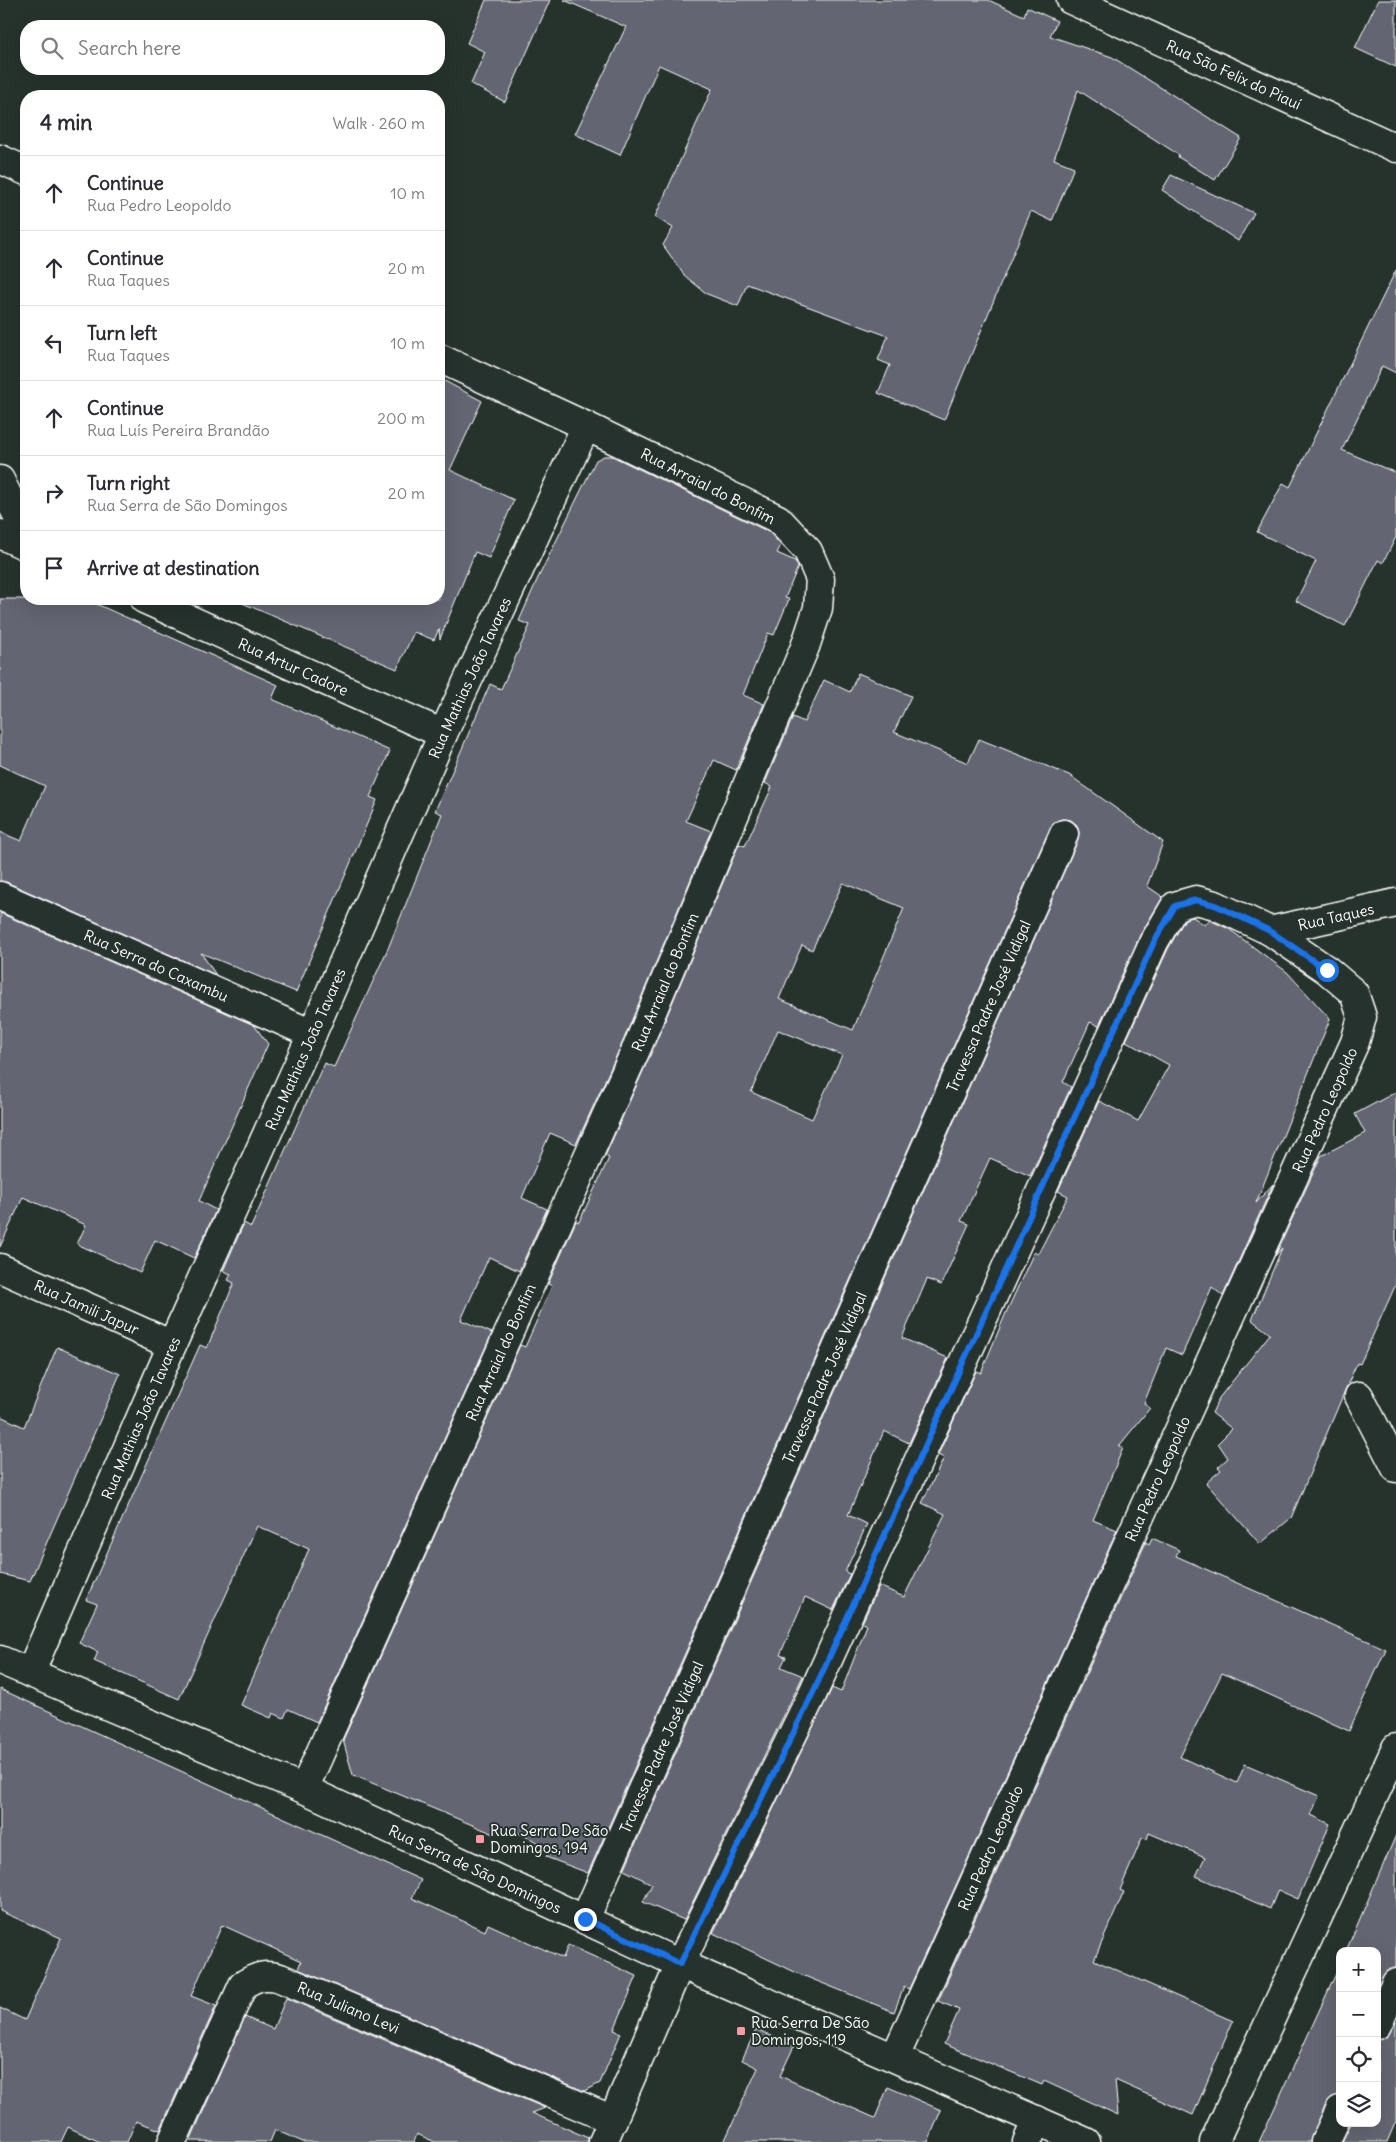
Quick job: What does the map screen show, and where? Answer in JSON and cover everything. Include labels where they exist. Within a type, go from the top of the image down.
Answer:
[{"type":"street","name":"Rua São Felix do Piauí","points":[[1071,0],[1396,148]]},
{"type":"street","points":[[0,159],[20,168]]},
{"type":"street","name":"Rua Arraial do Bonfim","points":[[304,1789],[638,1044],[805,647],[818,608],[820,579],[808,551],[778,519],[746,502],[445,361]]},
{"type":"street","name":"Rua Mathias João Tavares","points":[[30,1673],[172,1345],[312,1034],[442,734],[586,426]]},
{"type":"street","points":[[0,480],[20,521]]},
{"type":"street","points":[[0,534],[20,543]]},
{"type":"street","name":"Rua Artur Cadore","points":[[157,605],[442,734]]},
{"type":"street","name":"Travessa Padre José Vidigal","points":[[585,1919],[1064,834]]},
{"type":"street","name":"Rua Serra do Caxambu","points":[[0,896],[312,1034]]},
{"type":"street","points":[[608,2131],[680,1964],[812,1695],[1154,942],[1175,906],[1196,900],[1215,905],[1270,931]]},
{"type":"street","name":"Rua Taques","points":[[1270,931],[1396,903]]},
{"type":"street","name":"Rua Pedro Leopoldo","points":[[896,2057],[1355,1042],[1362,1017],[1354,993],[1327,970],[1270,931]]},
{"type":"street","name":"Rua Jamili Japur","points":[[0,1268],[172,1345]]},
{"type":"street","points":[[1359,1396],[1396,1468]]},
{"type":"street","name":"Rua Serra de São Domingos","points":[[0,1660],[304,1789],[680,1964],[896,2057],[1032,2131],[1086,2142]]},
{"type":"street","points":[[1214,2142],[1396,1748]]},
{"type":"street","name":"Rua Juliano Levi","points":[[172,2142],[243,1985],[254,1977],[267,1975],[289,1982],[608,2131]]},
{"type":"street","points":[[1381,2016],[1396,1983]]},
{"type":"street","points":[[1325,2142],[1336,2119]]},
{"type":"building","points":[[486,0],[550,0],[505,102],[471,84],[485,52],[467,43]]},
{"type":"building","points":[[564,0],[988,0],[1024,16],[1027,7],[1057,21],[1050,36],[1112,57],[1241,138],[1215,180],[1078,90],[1054,159],[1074,167],[1052,221],[1031,211],[944,420],[878,393],[890,365],[878,360],[888,336],[747,284],[738,306],[707,294],[684,275],[663,245],[673,228],[655,217],[712,89],[659,65],[620,155],[575,134],[626,27]]},
{"type":"building","points":[[1378,0],[1396,0],[1396,67],[1355,48]]},
{"type":"building","points":[[1171,175],[1254,213],[1238,241],[1162,190]]},
{"type":"building","points":[[1396,270],[1396,373],[1382,366],[1342,450],[1396,473],[1396,537],[1383,563],[1378,560],[1345,626],[1296,601],[1316,561],[1257,532],[1283,483],[1290,487]]},
{"type":"building","points":[[445,381],[482,401],[450,470],[514,500],[489,558],[475,552],[440,639],[439,629],[434,640],[414,632],[397,669],[247,605],[445,605]]},
{"type":"building","points":[[604,456],[612,456],[769,532],[781,545],[777,553],[795,561],[798,567],[785,598],[789,599],[774,635],[768,633],[743,695],[764,704],[736,770],[714,760],[686,821],[711,831],[624,1039],[576,1144],[550,1133],[522,1198],[547,1209],[519,1271],[489,1257],[461,1320],[492,1333],[317,1722],[288,1709],[284,1718],[273,1713],[271,1718],[241,1705],[309,1549],[257,1526],[179,1699],[94,1661],[98,1652],[79,1643],[97,1604],[86,1600],[200,1345],[207,1348],[234,1283],[228,1280],[231,1274],[223,1271],[244,1223],[251,1227],[324,1063],[334,1067],[389,946],[442,814],[435,811],[490,684],[501,689],[530,625],[519,621],[537,580],[596,460]]},
{"type":"building","points":[[0,599],[20,599],[20,605],[98,605],[278,685],[272,699],[390,751],[370,797],[377,800],[296,992],[201,953],[216,975],[0,881],[0,832],[21,841],[45,786],[0,765]]},
{"type":"building","points":[[858,673],[911,696],[894,732],[968,763],[979,739],[1069,775],[1163,842],[1147,886],[1163,897],[1140,935],[1099,1026],[1090,1022],[1063,1082],[1071,1087],[1030,1176],[990,1158],[961,1221],[969,1224],[941,1285],[927,1279],[902,1338],[948,1358],[909,1443],[884,1431],[848,1515],[867,1524],[845,1572],[850,1574],[833,1610],[805,1597],[780,1655],[786,1657],[781,1667],[803,1676],[684,1920],[643,1902],[652,1884],[624,1870],[1078,840],[1079,832],[1077,825],[1071,820],[1062,819],[1054,822],[1050,828],[588,1873],[546,1857],[550,1848],[499,1824],[494,1834],[353,1775],[343,1740],[520,1345],[525,1347],[552,1286],[548,1284],[576,1221],[579,1222],[609,1158],[605,1156],[652,1051],[739,844],[745,846],[772,787],[765,783],[793,717],[804,722],[824,680],[850,692]],"holes":[[[843,883],[904,908],[853,1030],[779,999],[802,945],[812,950]],[[778,1030],[842,1055],[812,1119],[751,1092]]]},
{"type":"building","points":[[0,913],[254,1025],[268,1044],[199,1201],[216,1210],[194,1258],[155,1240],[140,1273],[77,1244],[86,1225],[23,1197],[0,1247]]},
{"type":"building","points":[[1193,917],[1205,925],[1209,920],[1229,929],[1287,972],[1330,1019],[1256,1203],[1273,1184],[1223,1296],[1212,1287],[1182,1355],[1166,1348],[1144,1403],[1150,1408],[1119,1446],[1123,1448],[1093,1520],[1117,1530],[909,1989],[904,1987],[894,2012],[797,1973],[713,1933],[832,1688],[841,1692],[867,1625],[862,1623],[879,1586],[904,1597],[945,1514],[922,1503],[944,1458],[938,1455],[976,1371],[981,1373],[1034,1252],[1038,1254],[1068,1196],[1058,1191],[1099,1101],[1138,1121],[1169,1065],[1126,1041],[1168,949],[1185,919]]},
{"type":"building","points":[[1396,1092],[1396,1284],[1360,1364],[1357,1363],[1291,1518],[1260,1544],[1206,1483],[1221,1470],[1218,1467],[1228,1458],[1218,1443],[1232,1429],[1212,1413],[1219,1398],[1270,1334],[1252,1320],[1282,1248],[1275,1256],[1321,1156],[1365,1133],[1355,1114]]},
{"type":"building","points":[[57,1347],[120,1374],[30,1581],[0,1574],[0,1416],[24,1427]]},
{"type":"building","points":[[1152,1538],[1179,1550],[1176,1556],[1386,1649],[1349,1731],[1222,1673],[1180,1757],[1237,1783],[1245,1764],[1319,1796],[1311,1815],[1330,1824],[1298,1899],[1278,1890],[1270,1909],[1196,1876],[1205,1857],[1149,1833],[1147,1839],[1142,1838],[1120,1890],[1124,1892],[1094,1960],[1233,2021],[1193,2115],[1115,2080],[1118,2115],[1044,2081],[1042,2085],[944,2044],[959,2010],[938,2001],[1146,1542],[1149,1544]]},
{"type":"building","points":[[0,1689],[421,1880],[412,1898],[485,1931],[488,1924],[563,1958],[568,1945],[637,1976],[614,2030],[621,2033],[600,2083],[584,2091],[298,1969],[301,1961],[222,1925],[191,1996],[216,2006],[160,2130],[136,2121],[127,2142],[100,2142],[68,2127],[61,2142],[0,2142],[0,2008],[25,2020],[61,1938],[0,1911]]},
{"type":"building","points":[[1396,1835],[1396,1968],[1387,1971],[1381,1981],[1381,1947],[1348,1947]]},
{"type":"building","points":[[1336,1974],[1336,2096],[1326,2103],[1310,2142],[1259,2142]]},
{"type":"building","points":[[286,1998],[545,2108],[532,2113],[588,2138],[588,2142],[435,2142],[417,2134],[414,2142],[303,2142],[275,2130],[270,2142],[190,2141],[245,2017],[273,2029]]},
{"type":"building","points":[[1396,2021],[1396,2121],[1387,2142],[1342,2142],[1349,2127],[1381,2127],[1381,2039],[1386,2037]]},
{"type":"building","points":[[756,2029],[794,2046],[780,2076],[875,2118],[888,2087],[941,2110],[928,2142],[724,2142],[758,2068],[742,2060]]},
{"type":"place","name":"Rua Serra De São Domingos, 194","points":[[480,1839]]},
{"type":"place","name":"Rua Serra De São Domingos, 119","points":[[741,2031]]},
{"type":"route","points":[[585,1919],[680,1964],[734,1850],[812,1695],[1154,942],[1175,906],[1196,900],[1215,905],[1270,931],[1327,970]]}]
